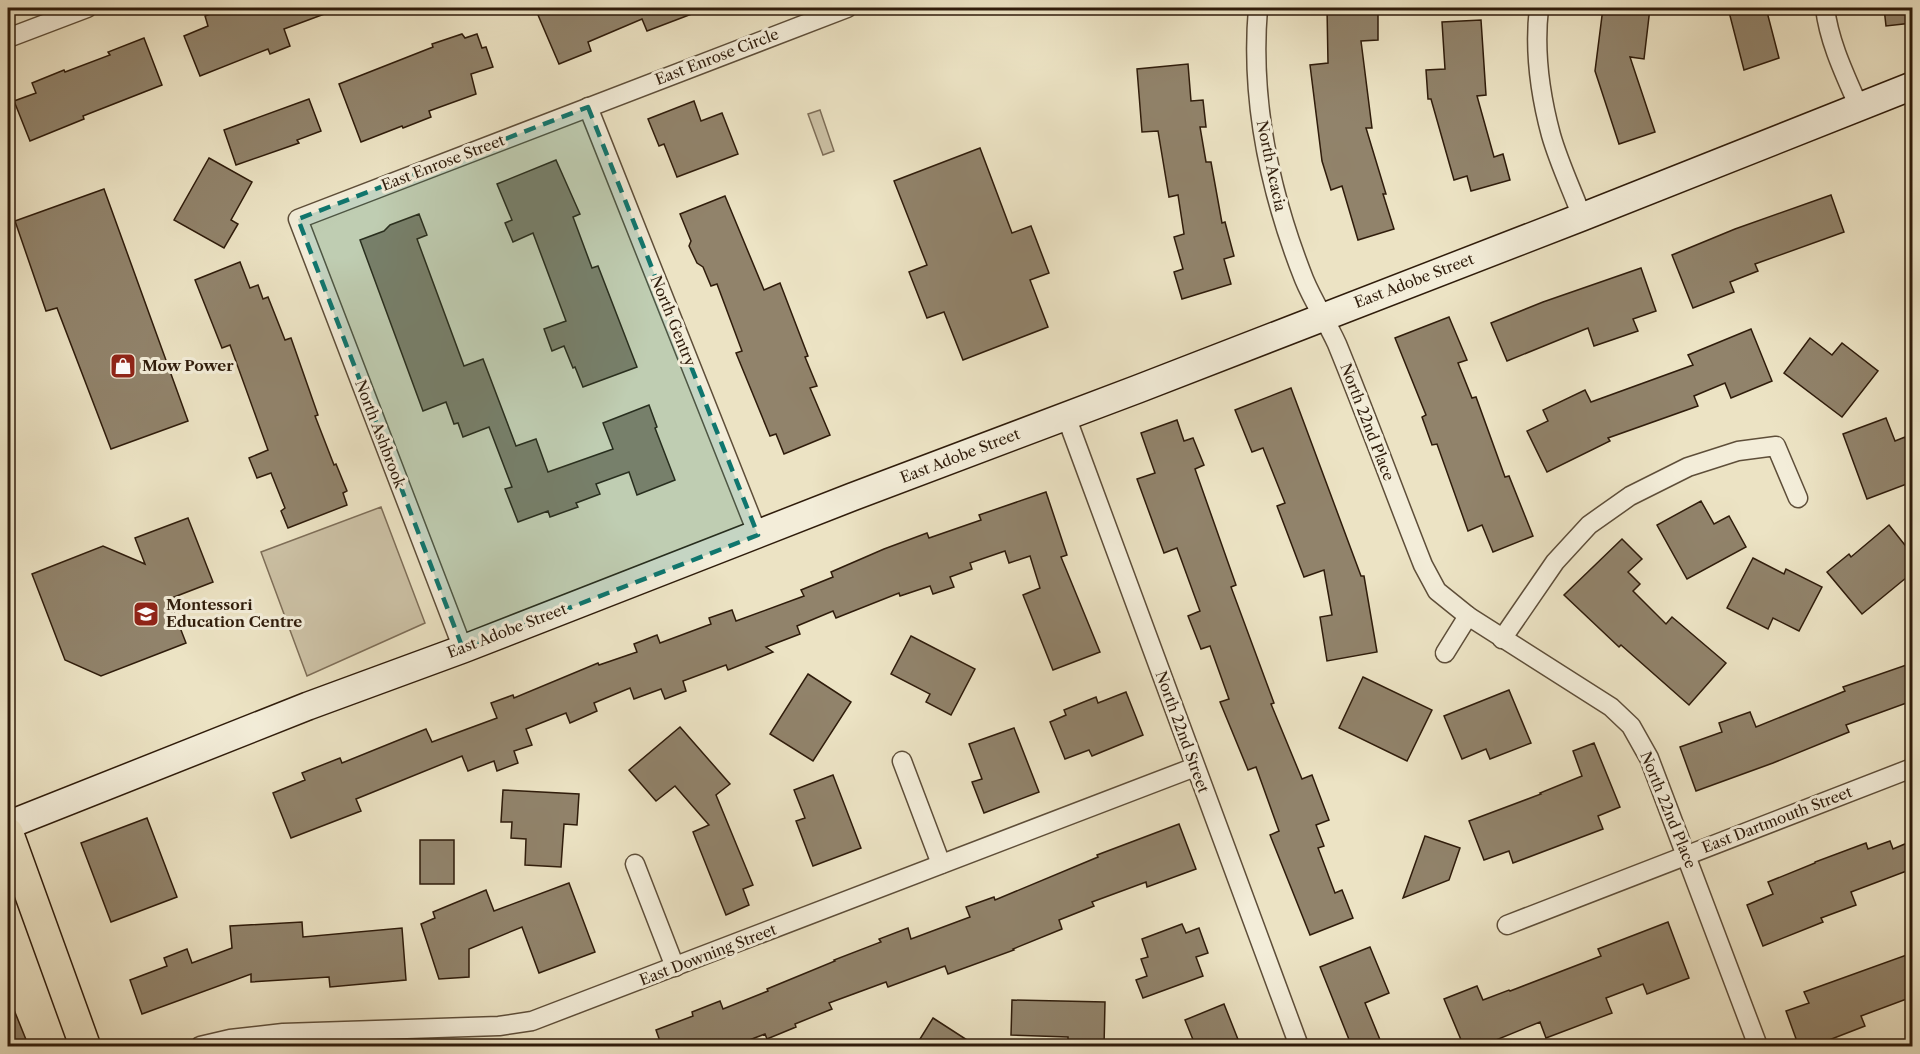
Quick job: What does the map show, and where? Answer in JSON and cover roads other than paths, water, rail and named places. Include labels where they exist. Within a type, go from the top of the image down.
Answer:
[{"type":"main road","points":[[8,833],[85,1047]]},
{"type":"street","points":[[8,38],[87,8]]},
{"type":"street","name":"East Enrose Circle","points":[[588,107],[847,8]]},
{"type":"street","name":"North Acacia","points":[[1258,8],[1257,94],[1269,168],[1282,217],[1301,270],[1323,316]]},
{"type":"street","points":[[1539,8],[1538,68],[1544,105],[1552,137],[1582,217]]},
{"type":"street","points":[[1825,8],[1840,64],[1859,107]]},
{"type":"street","name":"East Adobe Street","points":[[8,825],[308,706],[463,649],[758,535],[852,496],[1582,217],[1912,86]]},
{"type":"street","name":"East Enrose Street","points":[[298,219],[588,107]]},
{"type":"street","name":"North Gentry","points":[[588,107],[758,535]]},
{"type":"street","name":"North Ashbrook","points":[[298,219],[463,649]]},
{"type":"street","name":"North 22nd Place","points":[[1323,316],[1336,343],[1423,565],[1437,591],[1502,639],[1611,707],[1630,726],[1648,758],[1758,1047]]},
{"type":"street","name":"North 22nd Street","points":[[1066,416],[1299,1047]]},
{"type":"street","points":[[1502,639],[1555,562],[1589,525],[1630,496],[1688,467],[1738,451],[1776,446],[1798,498]]},
{"type":"street","points":[[1444,653],[1468,616]]},
{"type":"street","points":[[902,761],[941,864]]},
{"type":"street","name":"East Downing Street","points":[[200,1047],[230,1039],[283,1033],[514,1025],[548,1016],[1195,767]]},
{"type":"street","name":"East Dartmouth Street","points":[[1507,925],[1912,768]]},
{"type":"street","points":[[635,864],[675,967]]},
{"type":"place","name":"Mow Power","points":[[123,366]]},
{"type":"place","name":"Montessori Education Centre","points":[[146,614]]}]
